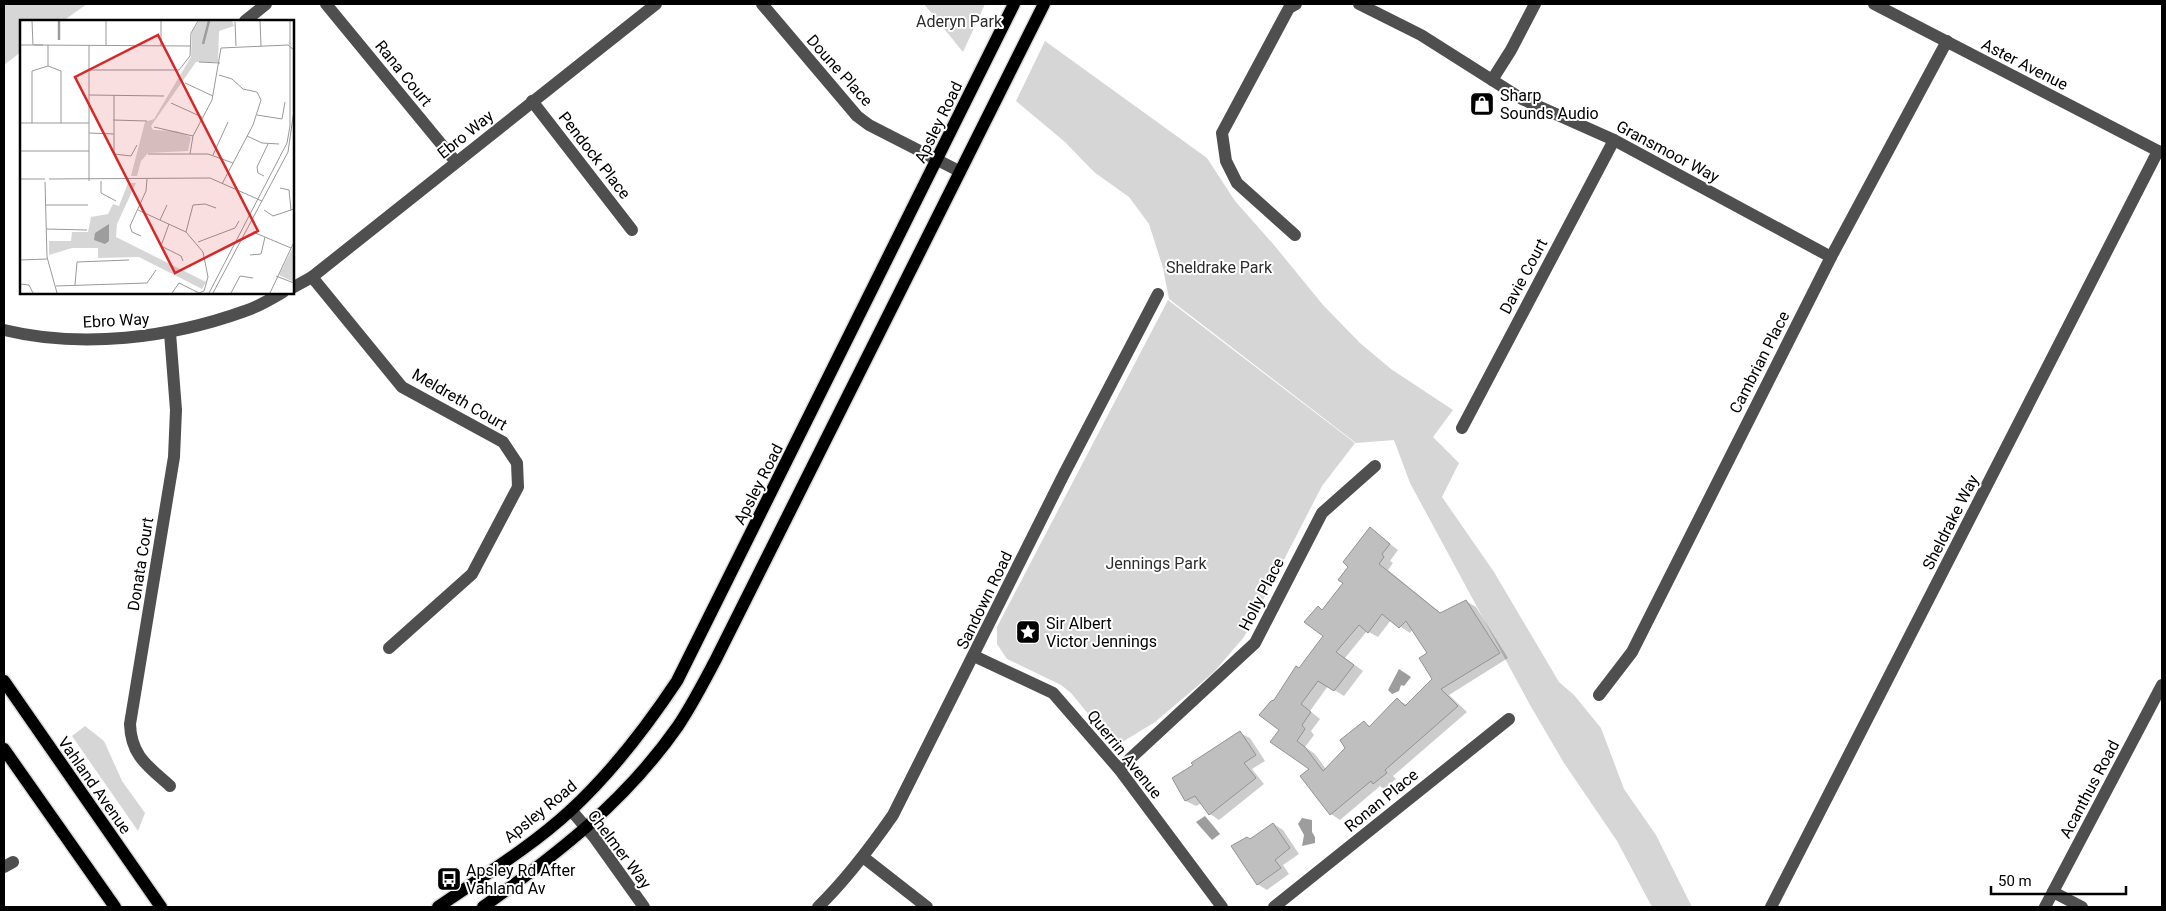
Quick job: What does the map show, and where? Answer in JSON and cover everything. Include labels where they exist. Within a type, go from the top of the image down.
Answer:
[{"type":"main road","name":"Apsley Road","points":[[438,907],[544,833],[571,810],[637,740],[677,681],[1014,4]]},
{"type":"main road","points":[[483,907],[552,858],[586,828],[626,790],[650,763],[678,725],[698,692],[958,171],[1044,4]]},
{"type":"main road","name":"Vahland Avenue","points":[[4,681],[161,907]]},
{"type":"main road","points":[[4,749],[115,907]]},
{"type":"street","points":[[246,20],[266,4]]},
{"type":"street","name":"Rana Court","points":[[326,4],[456,162]]},
{"type":"street","name":"Ebro Way","points":[[294,287],[312,277],[656,4]]},
{"type":"street","name":"Doune Place","points":[[762,4],[857,116],[869,125],[958,171]]},
{"type":"street","points":[[1295,235],[1237,183],[1226,161],[1222,133],[1289,8],[1296,4]]},
{"type":"street","name":"Gransmoor Way","points":[[1359,4],[1421,35],[1522,99],[1614,140],[1831,257]]},
{"type":"street","points":[[1492,80],[1511,50],[1535,4]]},
{"type":"street","name":"Aster Avenue","points":[[1874,4],[2160,152]]},
{"type":"street","name":"Cambrian Place","points":[[1599,695],[1632,652],[1831,257],[1946,41]]},
{"type":"street","name":"Pendock Place","points":[[532,101],[632,230]]},
{"type":"street","name":"Davie Court","points":[[1462,428],[1614,140]]},
{"type":"street","name":"Sheldrake Way","points":[[1771,907],[2160,152]]},
{"type":"street","name":"Meldreth Court","points":[[312,277],[402,387],[503,442],[517,462],[518,487],[472,574],[389,648]]},
{"type":"street","name":"Ebro Way","points":[[4,330],[58,338],[112,339],[170,332],[246,311],[279,294]]},
{"type":"street","name":"Sandown Road","points":[[818,907],[863,857],[893,815],[1064,474],[1158,294]]},
{"type":"street","name":"Donata Court","points":[[170,332],[176,410],[174,457],[130,724],[130,742],[145,764],[170,786]]},
{"type":"street","name":"Holly Place","points":[[1119,769],[1255,643],[1322,513],[1376,466]]},
{"type":"street","name":"Querrin Avenue","points":[[974,656],[1053,693],[1119,769],[1222,907]]},
{"type":"street","name":"Acanthus Road","points":[[2045,907],[2162,685]]},
{"type":"street","name":"Ronan Place","points":[[1274,907],[1509,719]]},
{"type":"street","name":"Chelmer Way","points":[[571,810],[644,907]]},
{"type":"street","points":[[863,857],[927,907]]},
{"type":"street","points":[[2053,892],[2082,907]]},
{"type":"green space","points":[[4,4],[87,4],[64,20],[20,20],[20,53],[4,65]]},
{"type":"green space","name":"Aderyn Park","points":[[924,4],[985,4],[963,52]]},
{"type":"green space","name":"Sheldrake Park","points":[[1045,41],[1207,158],[1235,201],[1323,305],[1360,343],[1391,369],[1453,410],[1433,437],[1459,463],[1442,497],[1494,572],[1559,682],[1574,695],[1601,728],[1624,789],[1656,835],[1692,907],[1652,907],[1617,841],[1564,763],[1530,705],[1410,483],[1394,440],[1356,443],[1169,299],[1163,268],[1149,224],[1129,197],[1094,172],[1065,142],[1016,101]]},
{"type":"green space","name":"Jennings Park","points":[[1168,300],[1355,443],[1322,486],[1244,637],[1214,672],[1155,722],[1124,741],[1108,738],[1071,693],[1061,685],[1007,659],[997,644],[997,627]]},
{"type":"green space","points":[[85,726],[104,741],[122,781],[145,813],[138,831],[72,736]]},
{"type":"shaded area","points":[[1399,669],[1411,677],[1404,686],[1401,685],[1399,691],[1392,694],[1388,690]]},
{"type":"shaded area","points":[[1205,816],[1220,834],[1212,840],[1196,822]]},
{"type":"shaded area","points":[[1302,818],[1312,820],[1312,832],[1315,837],[1315,843],[1302,846],[1304,835],[1298,824]]},
{"type":"building","points":[[1370,527],[1390,544],[1382,554],[1384,557],[1379,564],[1440,613],[1466,600],[1500,653],[1441,689],[1458,706],[1385,770],[1387,773],[1373,784],[1371,781],[1330,815],[1300,776],[1309,769],[1270,742],[1279,730],[1259,715],[1274,700],[1296,666],[1299,668],[1323,636],[1304,622],[1318,606],[1322,610],[1343,583],[1338,580],[1348,567],[1343,562]],"holes":[[[1382,614],[1399,628],[1406,621],[1427,653],[1419,658],[1432,679],[1405,706],[1397,698],[1369,727],[1364,721],[1340,740],[1345,748],[1323,771],[1305,747],[1297,741],[1305,729],[1302,725],[1311,712],[1301,704],[1318,681],[1334,691],[1354,665],[1336,652],[1359,625],[1368,633]]]},
{"type":"building","points":[[1240,731],[1256,755],[1244,763],[1256,778],[1209,815],[1195,796],[1185,801],[1172,778],[1193,765],[1191,763]]},
{"type":"building","points":[[1273,823],[1290,848],[1275,860],[1281,868],[1257,885],[1231,846],[1247,837],[1250,839]]},
{"type":"place","name":"Sharp Sounds Audio","points":[[1482,104]]},
{"type":"place","name":"Sir Albert Victor Jennings","points":[[1028,632]]},
{"type":"place","name":"Apsley Rd After Vahland Av","points":[[449,879]]}]
